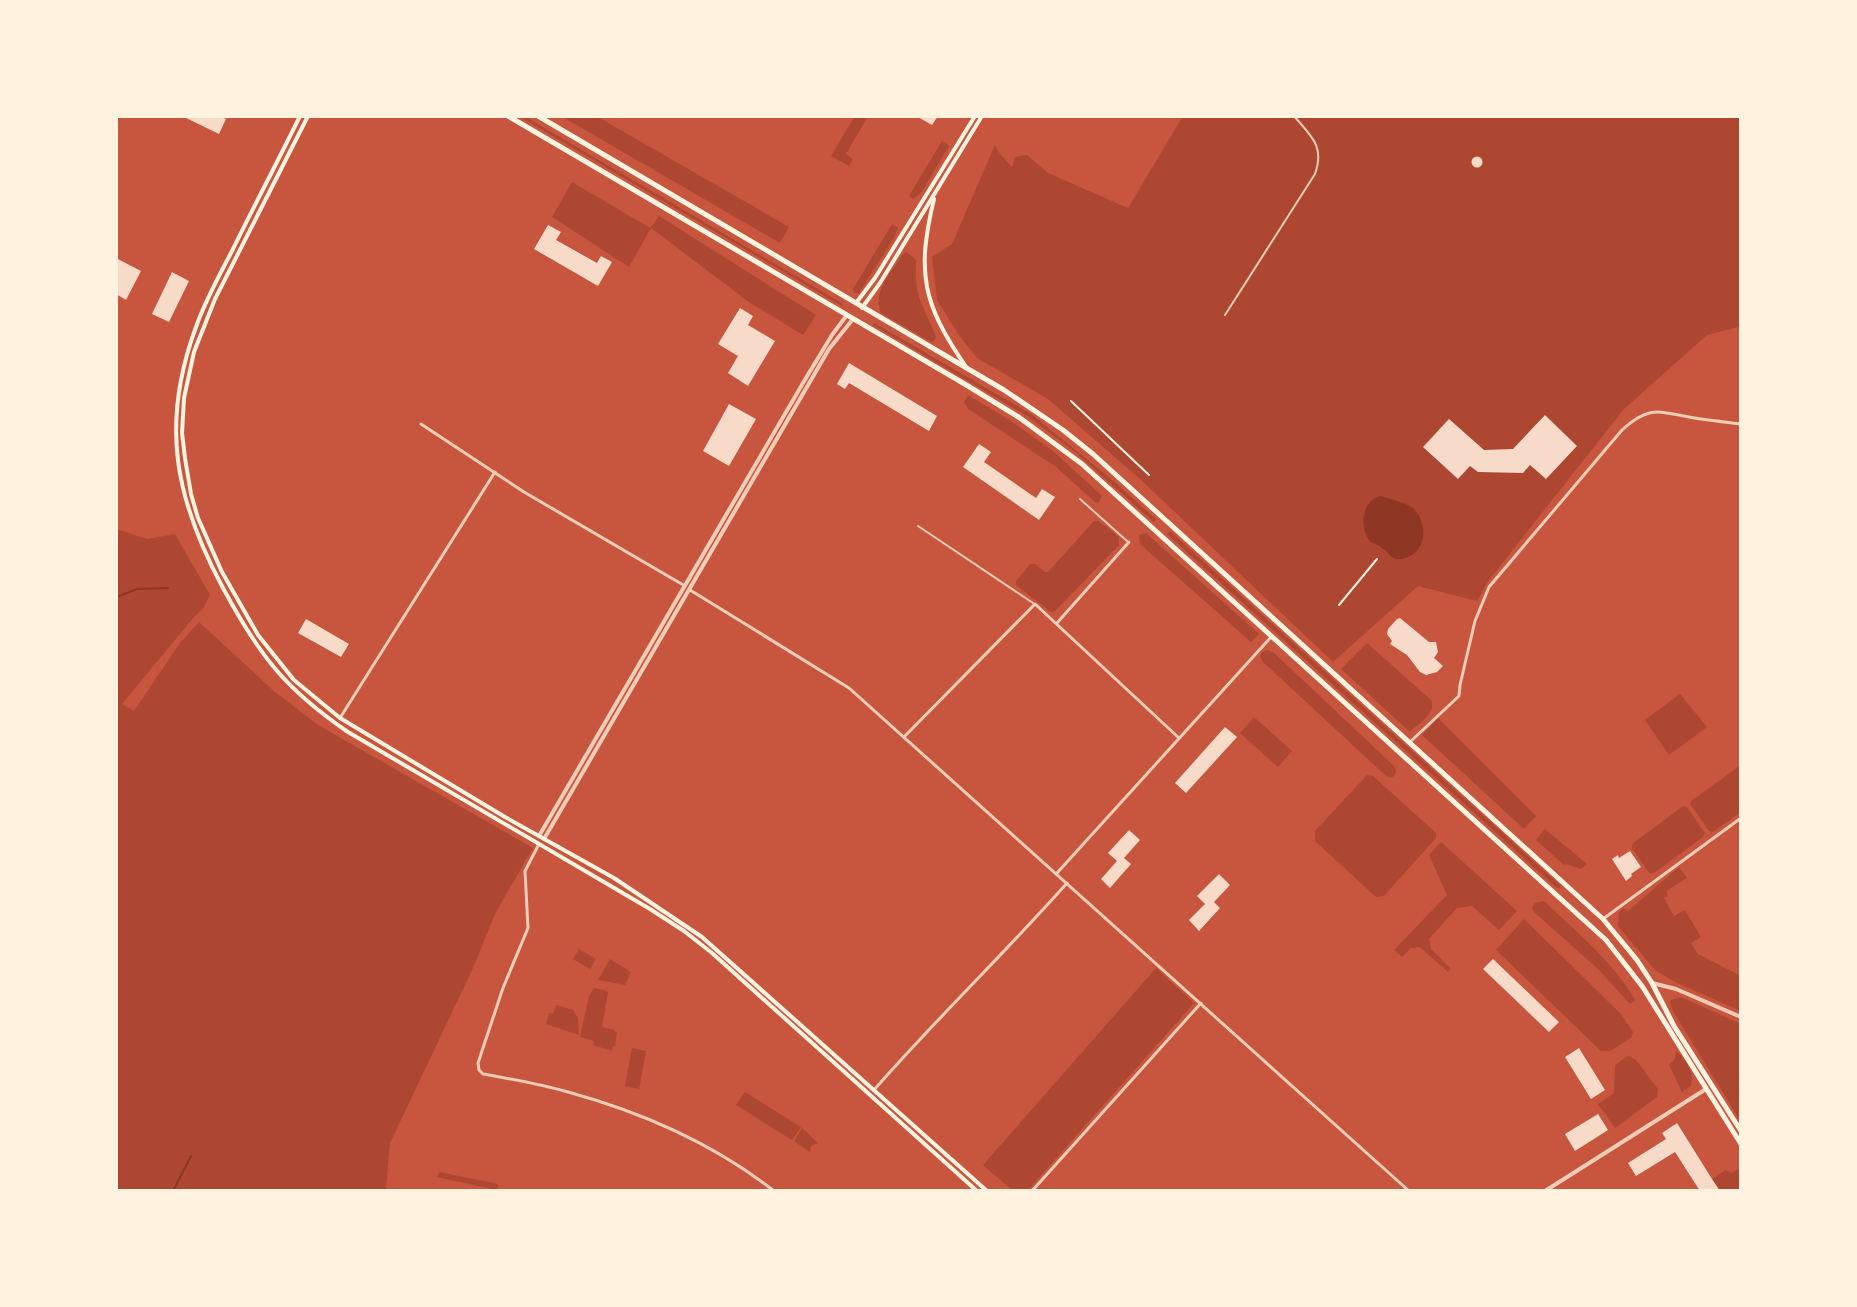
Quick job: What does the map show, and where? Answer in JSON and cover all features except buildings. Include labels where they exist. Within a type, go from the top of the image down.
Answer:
[{"type":"main road","points":[[300,116],[200,317],[188,349],[184,398],[182,433],[191,494],[222,572],[258,635],[294,680],[340,718],[614,878],[714,950],[977,1191]]},
{"type":"main road","points":[[308,116],[206,320],[177,397],[177,460],[187,509],[216,575],[252,639],[272,667],[323,715],[406,767],[685,928]]},
{"type":"main road","points":[[508,116],[994,402],[1051,440],[1094,474],[1593,927],[1642,986],[1741,1144]]},
{"type":"main road","points":[[538,116],[968,369],[1063,430],[1603,919],[1652,983],[1674,1026],[1741,1131]]},
{"type":"main road","points":[[850,317],[975,116]]},
{"type":"main road","points":[[850,317],[862,308],[880,283],[982,116]]},
{"type":"main road","points":[[288,141],[294,144]]},
{"type":"main road","points":[[284,148],[290,151]]},
{"type":"main road","points":[[936,193],[926,232],[925,279],[934,311],[968,369]]},
{"type":"main road","points":[[244,226],[250,229]]},
{"type":"main road","points":[[239,237],[245,240]]},
{"type":"main road","points":[[200,317],[206,320]]},
{"type":"main road","points":[[188,349],[194,352]]},
{"type":"main road","points":[[177,397],[184,398]]},
{"type":"main road","points":[[175,433],[182,433]]},
{"type":"main road","points":[[177,460],[185,458]]},
{"type":"main road","points":[[1158,533],[1168,522]]},
{"type":"main road","points":[[200,540],[206,537]]},
{"type":"main road","points":[[216,575],[222,572]]},
{"type":"main road","points":[[252,639],[258,635]]},
{"type":"main road","points":[[323,715],[327,709]]},
{"type":"main road","points":[[336,724],[340,718]]},
{"type":"main road","points":[[406,767],[409,760]]},
{"type":"main road","points":[[539,844],[542,837]]},
{"type":"main road","points":[[1557,894],[1565,891],[1567,885]]},
{"type":"main road","points":[[1593,927],[1603,919]]},
{"type":"main road","points":[[1642,986],[1652,983]]},
{"type":"main road","points":[[872,1092],[987,1191]]},
{"type":"main road","points":[[965,1180],[970,1175]]},
{"type":"street","points":[[1225,315],[1319,163],[1318,148],[1294,116]]},
{"type":"street","points":[[542,837],[807,382],[850,317]]},
{"type":"street","points":[[1410,742],[1459,696],[1475,621],[1489,587],[1625,427],[1644,414],[1662,411],[1741,424]]},
{"type":"street","points":[[421,424],[535,499],[836,678],[1409,1191]]},
{"type":"street","points":[[340,718],[495,472]]},
{"type":"street","points":[[1057,623],[1129,542],[1080,499]]},
{"type":"street","points":[[918,526],[1035,604],[1179,738]]},
{"type":"street","points":[[904,737],[1035,604]]},
{"type":"street","points":[[1056,873],[1272,636]]},
{"type":"street","points":[[1603,919],[1741,818]]},
{"type":"street","points":[[539,844],[525,871],[528,926],[499,997],[478,1061],[479,1070],[483,1074],[567,1091],[640,1116],[707,1147],[774,1191]]},
{"type":"street","points":[[872,1092],[1067,883]]},
{"type":"street","points":[[1652,983],[1676,989],[1741,1017]]},
{"type":"street","points":[[1032,1191],[1201,1003]]},
{"type":"street","points":[[1545,1191],[1706,1089]]},
{"type":"path","points":[[1071,401],[1149,475]]},
{"type":"path","points":[[1339,605],[1377,559]]},
{"type":"shaded area","points":[[519,116],[524,116],[842,306]]},
{"type":"shaded area","points":[[561,116],[596,116],[789,227],[780,243]]},
{"type":"shaded area","points":[[855,116],[868,116],[846,154],[853,159],[849,166],[831,156]]},
{"type":"shaded area","points":[[1183,116],[1741,116],[1741,340],[1738,327],[1707,335],[1624,409],[1489,580],[1477,601],[1418,586],[1333,662],[1139,478],[1048,399],[977,358],[937,300],[932,257],[952,244],[995,145],[1012,167],[1015,157],[1027,155],[1048,173],[1128,208]]},
{"type":"shaded area","points":[[942,141],[949,146],[921,193],[913,199],[909,196]]},
{"type":"shaded area","points":[[572,182],[650,228],[659,216],[816,315],[803,335],[749,302],[651,228],[629,267],[552,217]]},
{"type":"shaded area","points":[[892,224],[898,228],[895,236],[859,293],[854,293],[853,289]]},
{"type":"shaded area","points":[[906,252],[916,260],[918,293],[936,337],[933,342],[881,313],[881,289]]},
{"type":"shaded area","points":[[874,323],[1031,414],[1111,479],[1156,519],[1154,522],[1074,451],[1029,417]]},
{"type":"shaded area","points":[[968,395],[1052,450],[1102,496],[1099,502],[1096,503],[1056,467],[968,409],[964,402]]},
{"type":"shaded area","points":[[1381,496],[1408,505],[1419,517],[1423,539],[1410,556],[1393,558],[1371,542],[1364,530],[1366,508]]},
{"type":"shaded area","points":[[1094,521],[1099,521],[1119,537],[1119,545],[1055,611],[1051,612],[1016,585],[1030,564],[1048,572]]},
{"type":"shaded area","points":[[116,529],[147,539],[175,534],[210,595],[203,609],[122,704],[134,711],[180,643],[199,622],[275,692],[318,725],[533,848],[496,912],[473,968],[390,1143],[387,1191],[122,1191],[116,1188]]},
{"type":"shaded area","points":[[1170,531],[1561,886],[1558,889],[1167,534]]},
{"type":"shaded area","points":[[1146,533],[1259,634],[1251,642],[1140,544],[1139,535]]},
{"type":"shaded area","points":[[1367,643],[1431,700],[1432,709],[1410,732],[1341,669]]},
{"type":"shaded area","points":[[1267,650],[1273,652],[1393,765],[1395,775],[1391,778],[1386,776],[1263,662],[1260,656]]},
{"type":"shaded area","points":[[1680,694],[1707,727],[1669,755],[1645,720]]},
{"type":"shaded area","points":[[1254,717],[1292,751],[1278,767],[1240,733]]},
{"type":"shaded area","points":[[1438,718],[1536,816],[1524,829],[1422,735]]},
{"type":"shaded area","points":[[1741,765],[1741,812],[1713,832],[1709,831],[1690,804],[1691,801]]},
{"type":"shaded area","points":[[1367,775],[1373,776],[1436,833],[1436,838],[1384,896],[1376,897],[1315,841],[1315,831]]},
{"type":"shaded area","points":[[1683,806],[1687,807],[1705,833],[1703,837],[1654,873],[1649,873],[1632,844]]},
{"type":"shaded area","points":[[1545,829],[1587,864],[1581,869],[1564,865],[1536,840]]},
{"type":"shaded area","points":[[1441,842],[1517,911],[1499,930],[1472,906],[1457,908],[1429,939],[1431,949],[1451,969],[1448,972],[1420,947],[1411,948],[1402,957],[1394,950],[1447,895],[1429,855]]},
{"type":"shaded area","points":[[1679,867],[1687,878],[1666,891],[1668,896],[1664,898],[1674,916],[1685,910],[1701,937],[1691,943],[1698,954],[1741,976],[1741,1011],[1655,970],[1618,926],[1619,912],[1623,908],[1628,911]]},
{"type":"shaded area","points":[[1544,901],[1605,960],[1635,1000],[1630,1004],[1599,970],[1534,912],[1532,908],[1535,903]]},
{"type":"shaded area","points":[[1524,919],[1621,1014],[1633,1032],[1631,1038],[1610,1051],[1601,1051],[1496,950]]},
{"type":"shaded area","points":[[579,949],[596,959],[590,969],[573,959]]},
{"type":"shaded area","points":[[610,959],[631,972],[625,985],[598,980]]},
{"type":"shaded area","points":[[1156,968],[1194,1003],[1027,1191],[1013,1191],[983,1165]]},
{"type":"shaded area","points":[[594,988],[608,993],[602,1027],[617,1033],[612,1051],[580,1037],[589,996]]},
{"type":"shaded area","points":[[1681,997],[1741,1024],[1741,1122],[1673,1011],[1671,1000]]},
{"type":"shaded area","points":[[556,1005],[573,1010],[578,1018],[579,1035],[546,1024],[549,1013],[553,1014]]},
{"type":"shaded area","points":[[632,1048],[646,1051],[639,1089],[625,1086]]},
{"type":"shaded area","points":[[1676,1051],[1686,1062],[1692,1076],[1691,1086],[1682,1092],[1669,1065],[1675,1059]]},
{"type":"shaded area","points":[[1628,1056],[1636,1060],[1658,1089],[1657,1097],[1615,1128],[1598,1104],[1614,1093],[1615,1065]]},
{"type":"shaded area","points":[[745,1092],[801,1127],[792,1140],[736,1105]]},
{"type":"shaded area","points":[[802,1128],[818,1143],[811,1146],[810,1152],[794,1141]]},
{"type":"shaded area","points":[[1741,1168],[1741,1191],[1720,1191],[1712,1179],[1726,1170],[1731,1173]]},
{"type":"shaded area","points":[[439,1172],[498,1184],[497,1190],[437,1177]]},
{"type":"waterway","points":[[116,597],[137,589],[168,588]]},
{"type":"waterway","points":[[173,1191],[191,1156]]}]
